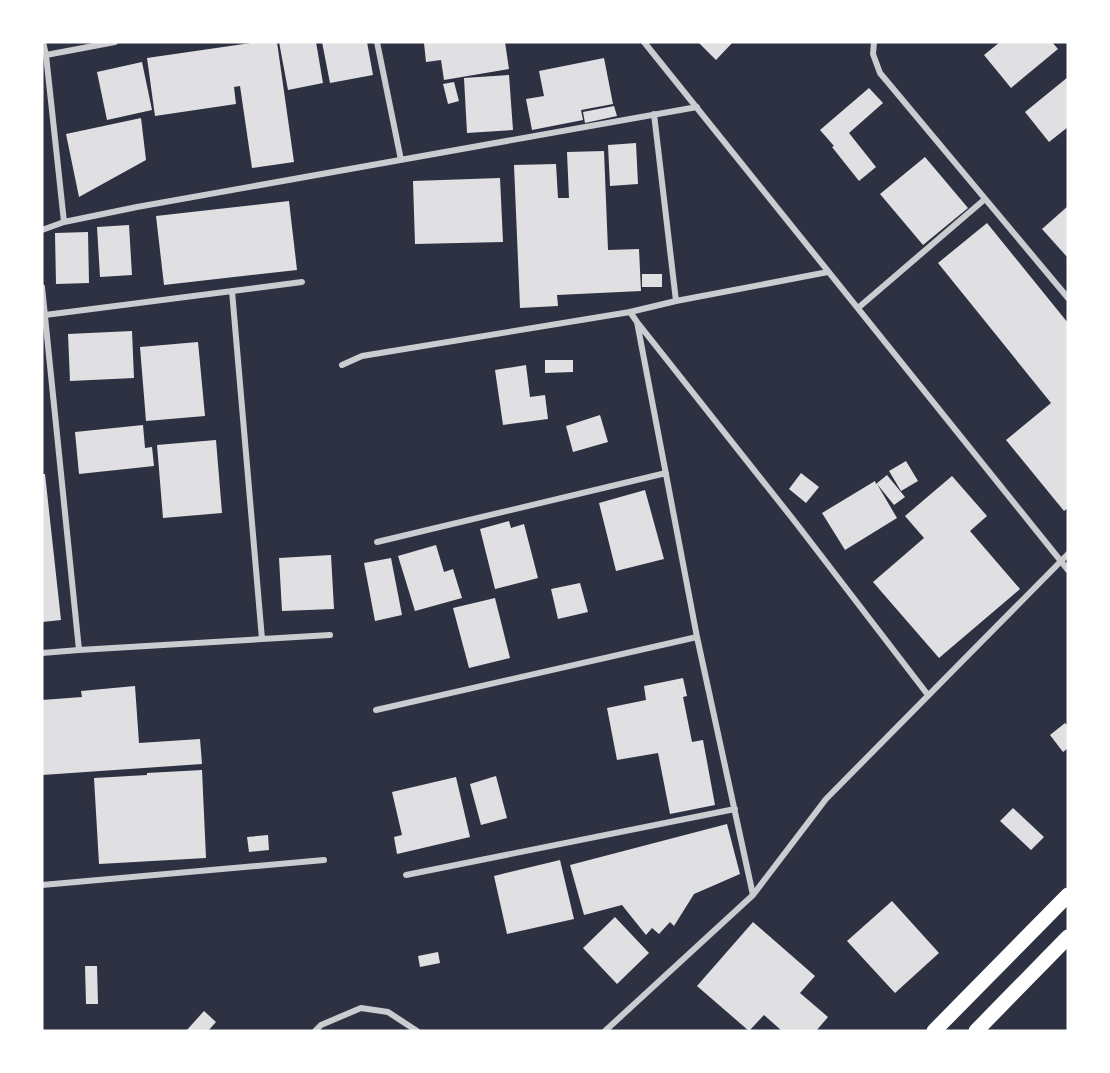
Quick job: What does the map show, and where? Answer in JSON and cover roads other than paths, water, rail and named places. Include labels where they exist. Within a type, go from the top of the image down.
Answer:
[{"type":"main road","points":[[934,1031],[1068,895]]},
{"type":"main road","points":[[976,1031],[1068,937]]},
{"type":"street","points":[[43,42],[64,222]]},
{"type":"street","points":[[46,55],[115,42]]},
{"type":"street","points":[[377,42],[401,160]]},
{"type":"street","points":[[644,42],[1068,570]]},
{"type":"street","points":[[874,42],[873,54],[880,73],[1068,298]]},
{"type":"street","points":[[42,230],[64,222],[137,207],[697,107]]},
{"type":"street","points":[[654,114],[676,301]]},
{"type":"street","points":[[858,308],[986,199]]},
{"type":"street","points":[[342,365],[362,356],[630,312],[828,272]]},
{"type":"street","points":[[45,315],[302,282]]},
{"type":"street","points":[[42,287],[79,650]]},
{"type":"street","points":[[232,291],[262,639]]},
{"type":"street","points":[[630,312],[928,695]]},
{"type":"street","points":[[637,322],[697,637],[753,895]]},
{"type":"street","points":[[377,542],[666,473]]},
{"type":"street","points":[[605,1031],[753,895],[825,799],[1068,554]]},
{"type":"street","points":[[42,653],[330,635]]},
{"type":"street","points":[[376,710],[697,637]]},
{"type":"street","points":[[406,875],[735,809]]},
{"type":"street","points":[[42,885],[324,860]]},
{"type":"street","points":[[315,1031],[321,1025],[361,1008],[388,1012],[417,1031]]}]
